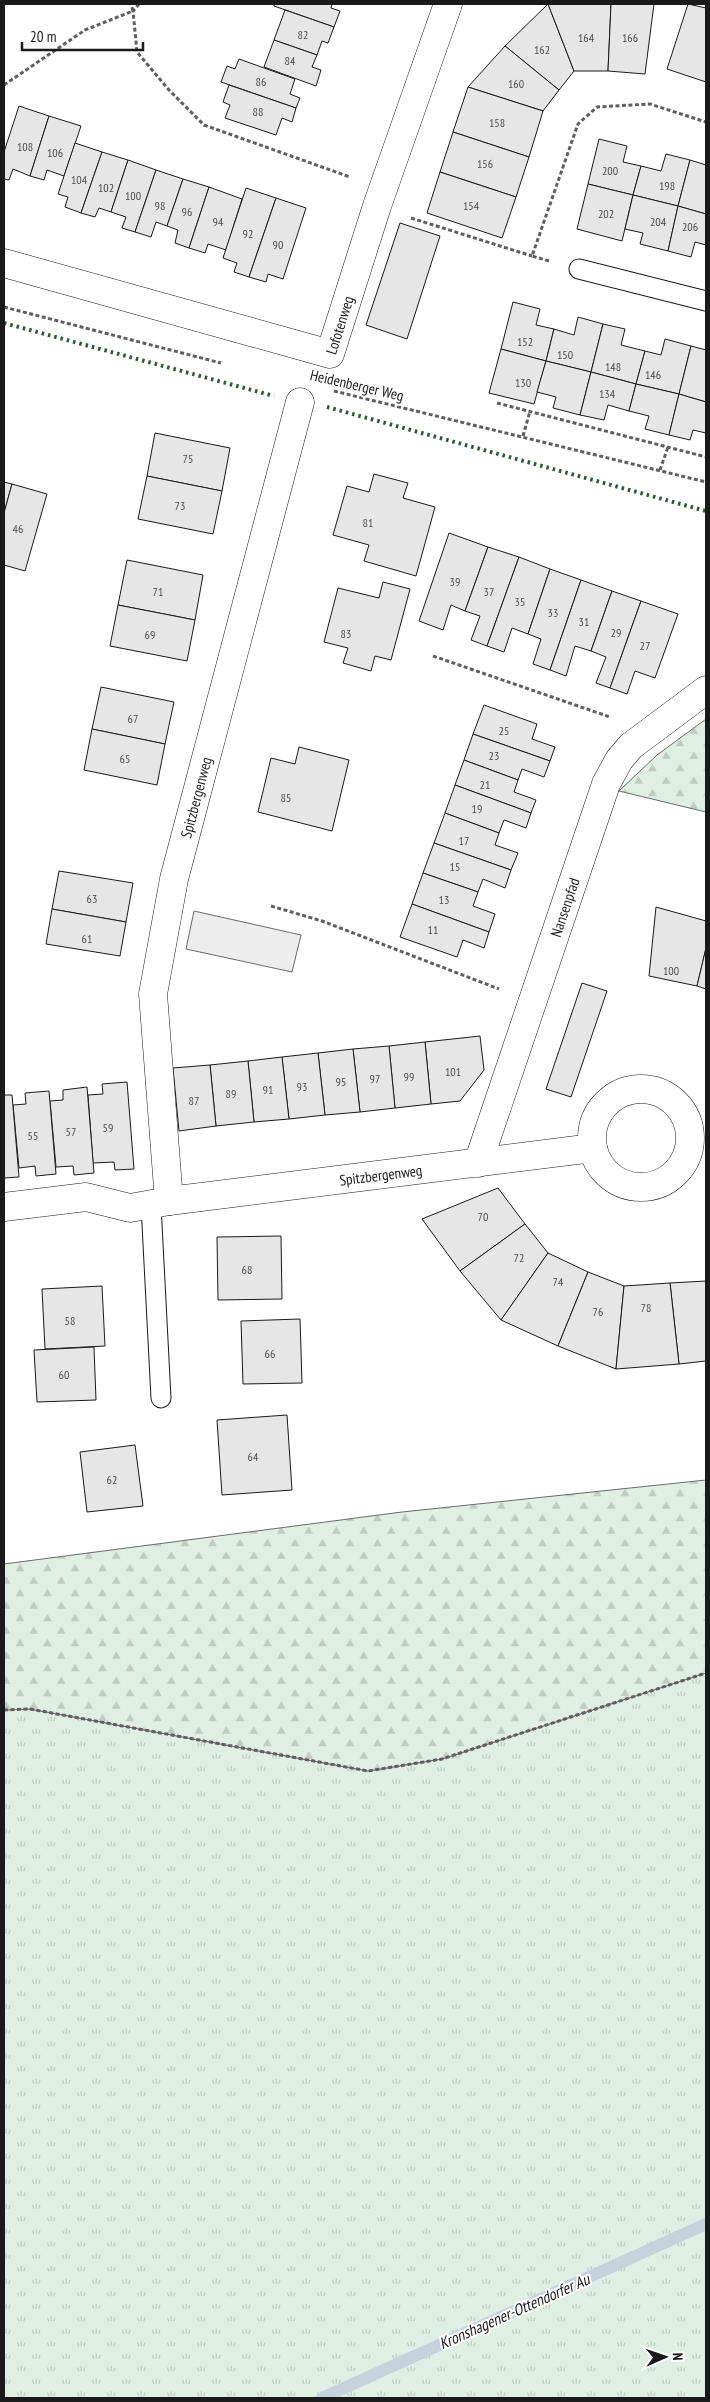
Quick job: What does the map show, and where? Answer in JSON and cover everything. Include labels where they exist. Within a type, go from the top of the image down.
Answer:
[{"type":"street","name":"Lofotenweg","points":[[4,263],[330,354],[380,197],[448,4]]},
{"type":"street","name":"Spitzbergenweg","points":[[160,1203],[153,994],[174,879],[300,402]]},
{"type":"street","name":"Nansenpfad","points":[[478,1163],[606,784],[631,746],[706,690]]},
{"type":"street","name":"Spitzbergenweg","points":[[4,1207],[86,1197],[130,1208],[593,1148]]},
{"type":"lane","points":[[579,269],[706,301]]},
{"type":"lane","points":[[160,1203],[161,1398]]},
{"type":"path","points":[[131,4],[137,52],[169,90],[204,126],[532,256],[579,269]]},
{"type":"path","points":[[4,85],[85,30],[133,11],[139,4]]},
{"type":"path","points":[[532,256],[578,124],[597,107],[650,104],[706,122]]},
{"type":"path","points":[[4,307],[230,365]]},
{"type":"path","name":"Heidenberger Weg","points":[[333,391],[706,482]]},
{"type":"path","points":[[497,403],[706,457]]},
{"type":"path","points":[[523,436],[530,411]]},
{"type":"path","points":[[660,470],[668,447]]},
{"type":"path","points":[[433,656],[651,730]]},
{"type":"path","points":[[271,906],[322,921],[532,1002]]},
{"type":"path","points":[[4,1710],[30,1709],[368,1771],[442,1759],[706,1673]]},
{"type":"green space","points":[[706,719],[706,812],[619,791],[657,755]]},
{"type":"green space","points":[[706,1480],[706,1673],[442,1759],[368,1771],[30,1709],[4,1710],[4,1564],[402,1512]]},
{"type":"green space","points":[[706,1673],[706,2398],[4,2398],[4,1710],[30,1709],[368,1771],[442,1759]]},
{"type":"shaded area","points":[[194,911],[301,935],[292,972],[186,949]]},
{"type":"building","points":[[274,4],[332,4],[331,8],[340,11],[334,27],[274,6]]},
{"type":"building","points":[[548,4],[574,71],[559,90],[505,46]]},
{"type":"building","points":[[548,4],[611,4],[608,71],[574,71]]},
{"type":"building","points":[[611,4],[654,4],[645,74],[608,71]]},
{"type":"building","points":[[688,4],[706,8],[706,82],[667,69]]},
{"type":"building","points":[[285,10],[334,27],[328,43],[322,41],[317,55],[274,40]]},
{"type":"building","points":[[274,40],[317,55],[312,67],[321,70],[316,86],[264,67]]},
{"type":"building","points":[[505,46],[559,90],[543,111],[468,87]]},
{"type":"building","points":[[239,59],[295,79],[290,94],[300,98],[296,108],[221,82],[227,66],[235,69]]},
{"type":"building","points":[[229,85],[296,108],[292,122],[282,118],[276,135],[225,118],[230,105],[223,102]]},
{"type":"building","points":[[468,87],[543,111],[529,157],[453,132]]},
{"type":"building","points":[[19,106],[49,116],[30,176],[13,169],[9,180],[4,179],[4,152]]},
{"type":"building","points":[[49,116],[81,126],[64,176],[47,170],[44,180],[30,176]]},
{"type":"building","points":[[453,132],[529,157],[516,197],[440,172]]},
{"type":"building","points":[[599,139],[627,146],[623,162],[641,166],[633,195],[588,184]]},
{"type":"building","points":[[75,143],[102,152],[81,213],[65,207],[68,197],[58,194]]},
{"type":"building","points":[[102,152],[128,160],[111,212],[99,208],[95,217],[81,213]]},
{"type":"building","points":[[666,154],[690,160],[678,206],[633,195],[641,166],[661,171]]},
{"type":"building","points":[[128,160],[156,170],[135,232],[122,228],[126,217],[111,212]]},
{"type":"building","points":[[690,160],[706,165],[706,214],[678,206]]},
{"type":"building","points":[[156,170],[183,179],[167,226],[156,222],[151,237],[135,232]]},
{"type":"building","points":[[440,172],[516,197],[502,238],[427,213]]},
{"type":"building","points":[[183,179],[209,187],[189,248],[175,243],[178,230],[167,226]]},
{"type":"building","points":[[588,184],[633,195],[622,241],[577,229]]},
{"type":"building","points":[[209,187],[242,199],[226,250],[208,244],[205,253],[189,248]]},
{"type":"building","points":[[246,188],[276,198],[249,277],[234,272],[237,263],[223,258]]},
{"type":"building","points":[[633,195],[678,206],[668,251],[640,244],[643,233],[625,229]]},
{"type":"building","points":[[276,198],[306,208],[283,279],[268,274],[266,282],[249,277]]},
{"type":"building","points":[[678,206],[706,214],[706,245],[695,242],[691,257],[668,251]]},
{"type":"building","points":[[400,223],[440,236],[407,339],[366,325]]},
{"type":"building","points":[[513,302],[540,309],[536,325],[554,329],[546,361],[501,349]]},
{"type":"building","points":[[578,317],[603,324],[591,372],[546,361],[554,329],[574,335]]},
{"type":"building","points":[[603,324],[625,329],[621,345],[645,351],[636,384],[591,372]]},
{"type":"building","points":[[665,339],[691,346],[679,394],[636,384],[645,351],[661,355]]},
{"type":"building","points":[[691,346],[706,350],[706,402],[679,394]]},
{"type":"building","points":[[501,349],[546,361],[534,404],[489,393]]},
{"type":"building","points":[[546,361],[591,372],[580,415],[553,408],[556,397],[537,392]]},
{"type":"building","points":[[591,372],[636,384],[629,411],[608,405],[604,420],[580,415]]},
{"type":"building","points":[[636,384],[679,394],[669,435],[645,429],[649,416],[629,411]]},
{"type":"building","points":[[679,394],[706,402],[706,433],[693,430],[690,440],[669,435]]},
{"type":"building","points":[[155,433],[230,448],[222,491],[147,476]]},
{"type":"building","points":[[374,474],[408,483],[403,498],[435,507],[416,576],[364,561],[369,545],[333,535],[347,486],[369,492]]},
{"type":"building","points":[[147,476],[222,491],[213,534],[138,519]]},
{"type":"building","points":[[4,482],[12,484],[4,513]]},
{"type":"building","points":[[12,484],[47,494],[25,571],[4,565],[4,513]]},
{"type":"building","points":[[449,533],[488,547],[465,611],[451,605],[443,630],[419,621]]},
{"type":"building","points":[[488,547],[519,557],[487,646],[471,640],[480,616],[465,611]]},
{"type":"building","points":[[519,557],[550,569],[528,634],[512,628],[504,652],[487,646]]},
{"type":"building","points":[[127,560],[203,575],[195,620],[118,605]]},
{"type":"building","points":[[550,569],[581,580],[550,670],[533,664],[541,639],[528,634]]},
{"type":"building","points":[[581,580],[612,591],[591,651],[575,646],[566,676],[550,670]]},
{"type":"building","points":[[383,582],[410,589],[391,660],[375,656],[371,671],[343,663],[348,648],[324,642],[338,588],[379,598]]},
{"type":"building","points":[[612,591],[641,601],[610,688],[596,683],[606,657],[591,651]]},
{"type":"building","points":[[641,601],[678,614],[655,678],[635,671],[627,694],[610,688]]},
{"type":"building","points":[[118,605],[195,620],[187,661],[110,646]]},
{"type":"building","points":[[101,687],[174,702],[165,744],[92,729]]},
{"type":"building","points":[[484,705],[537,724],[532,739],[555,747],[550,761],[473,734]]},
{"type":"building","points":[[92,729],[165,744],[157,785],[84,770]]},
{"type":"building","points":[[473,734],[550,761],[544,777],[522,769],[518,780],[464,760]]},
{"type":"building","points":[[299,747],[349,760],[332,831],[258,812],[271,758],[295,764]]},
{"type":"building","points":[[464,760],[518,780],[514,792],[536,800],[531,813],[455,785]]},
{"type":"building","points":[[455,785],[531,813],[526,828],[504,820],[499,833],[445,813]]},
{"type":"building","points":[[445,813],[499,833],[495,845],[518,853],[511,870],[434,843]]},
{"type":"building","points":[[434,843],[511,870],[505,888],[483,879],[478,892],[423,873]]},
{"type":"building","points":[[59,871],[133,883],[126,922],[52,909]]},
{"type":"building","points":[[423,873],[478,892],[473,906],[495,914],[489,932],[412,904]]},
{"type":"building","points":[[412,904],[489,932],[484,948],[463,940],[457,957],[400,937]]},
{"type":"building","points":[[656,907],[706,921],[706,948],[697,986],[649,976]]},
{"type":"building","points":[[52,909],[126,922],[120,956],[46,944]]},
{"type":"building","points":[[706,948],[706,989],[697,986]]},
{"type":"building","points":[[582,983],[607,991],[571,1097],[546,1089]]},
{"type":"building","points":[[480,1036],[484,1070],[460,1101],[431,1104],[425,1042]]},
{"type":"building","points":[[425,1042],[431,1104],[395,1108],[389,1046]]},
{"type":"building","points":[[389,1046],[395,1108],[360,1112],[353,1049]]},
{"type":"building","points":[[353,1049],[360,1112],[325,1115],[318,1053]]},
{"type":"building","points":[[318,1053],[325,1115],[289,1119],[282,1057]]},
{"type":"building","points":[[282,1057],[289,1119],[254,1122],[248,1061]]},
{"type":"building","points":[[248,1061],[254,1122],[216,1126],[210,1065]]},
{"type":"building","points":[[210,1065],[216,1126],[179,1131],[173,1068]]},
{"type":"building","points":[[127,1082],[134,1169],[115,1170],[114,1162],[93,1163],[88,1095],[103,1094],[102,1084]]},
{"type":"building","points":[[87,1087],[94,1173],[74,1175],[73,1166],[56,1167],[50,1101],[63,1100],[63,1090]]},
{"type":"building","points":[[49,1091],[56,1174],[36,1176],[35,1166],[19,1168],[13,1105],[26,1104],[25,1093]]},
{"type":"building","points":[[4,1095],[12,1095],[19,1177],[4,1178]]},
{"type":"building","points":[[498,1188],[525,1224],[460,1271],[422,1219]]},
{"type":"building","points":[[525,1224],[548,1253],[501,1320],[460,1271]]},
{"type":"building","points":[[281,1236],[282,1299],[218,1300],[217,1237]]},
{"type":"building","points":[[548,1253],[588,1272],[558,1346],[501,1320]]},
{"type":"building","points":[[588,1272],[624,1286],[616,1369],[558,1346]]},
{"type":"building","points":[[706,1281],[706,1361],[679,1364],[670,1283]]},
{"type":"building","points":[[670,1283],[679,1364],[616,1369],[624,1286]]},
{"type":"building","points":[[102,1286],[105,1346],[45,1349],[42,1289]]},
{"type":"building","points":[[300,1319],[302,1383],[243,1384],[241,1321]]},
{"type":"building","points":[[94,1347],[96,1400],[37,1402],[34,1350]]},
{"type":"building","points":[[287,1415],[292,1490],[222,1495],[217,1420]]},
{"type":"building","points":[[135,1445],[143,1506],[87,1512],[80,1452]]},
{"type":"waterway","name":"Kronshagener-Ottendorfer Au","points":[[322,2398],[706,2224]]},
{"type":"hedge","points":[[4,323],[274,396]]},
{"type":"hedge","points":[[327,407],[706,511]]}]
